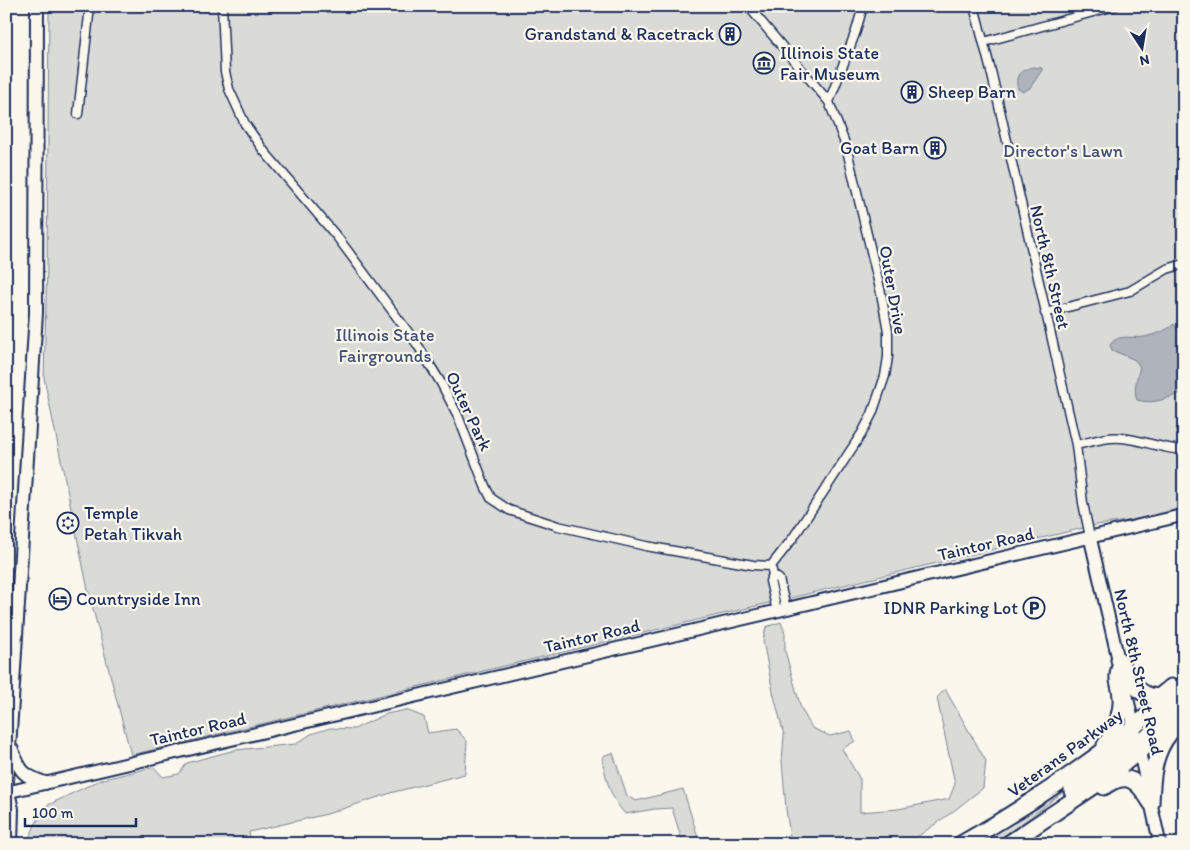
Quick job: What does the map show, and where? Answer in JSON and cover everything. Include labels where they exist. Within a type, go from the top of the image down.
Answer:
[{"type":"highway","points":[[1120,663],[1139,690],[1150,696],[1164,694],[1184,676]]},
{"type":"highway","points":[[1098,755],[1113,733],[1118,718],[1121,697],[1117,677],[1120,663]]},
{"type":"highway","name":"Veterans Parkway","points":[[961,844],[1005,818],[1098,755],[1184,684]]},
{"type":"highway","points":[[1139,753],[1143,741],[1152,730],[1184,700]]},
{"type":"highway","points":[[1017,838],[1076,800],[1139,753],[1184,716]]},
{"type":"highway","points":[[1151,803],[1152,778],[1157,755],[1165,738],[1184,716]]},
{"type":"highway","points":[[1017,838],[1019,830],[1079,785],[1122,749],[1131,737],[1134,727]]},
{"type":"highway","points":[[1017,838],[1047,826],[1117,779],[1126,779],[1136,783],[1151,803]]},
{"type":"main road","points":[[11,844],[12,809],[7,794],[36,313],[37,6]]},
{"type":"main road","name":"Taintor Road","points":[[7,794],[45,783],[1184,515]]},
{"type":"main road","name":"North 8th Street Road","points":[[1090,537],[1160,844]]},
{"type":"main road","points":[[10,746],[23,773],[45,783]]},
{"type":"street","points":[[78,114],[90,6]]},
{"type":"street","name":"Outer Park","points":[[222,6],[225,72],[229,89],[245,124],[256,142],[338,238],[421,350],[458,416],[485,486],[492,498],[509,510],[558,526],[601,537],[772,570]]},
{"type":"street","name":"Outer Drive","points":[[748,6],[829,102],[846,146],[881,292],[888,331],[888,357],[885,376],[880,394],[862,433],[772,570]]},
{"type":"street","points":[[829,102],[856,31],[863,6]]},
{"type":"street","name":"North 8th Street","points":[[974,6],[984,42],[1076,446],[1083,503],[1090,537]]},
{"type":"street","points":[[984,42],[1115,6]]},
{"type":"street","points":[[1045,313],[1130,291],[1167,270],[1184,264]]},
{"type":"street","points":[[1076,446],[1122,438],[1142,441],[1162,448],[1184,450]]},
{"type":"street","points":[[772,570],[779,579],[782,610]]},
{"type":"green space","name":"Illinois State Fairgrounds","points":[[49,6],[1184,6],[1184,509],[1128,521],[1096,525],[131,755],[88,590],[44,378]]},
{"type":"green space","points":[[781,622],[785,633],[785,651],[801,708],[812,728],[830,736],[851,731],[855,741],[842,749],[860,779],[860,812],[898,809],[949,799],[955,784],[937,698],[945,689],[986,761],[983,788],[907,844],[791,844],[782,761],[784,735],[763,641],[766,627]]},
{"type":"green space","points":[[406,710],[424,717],[428,733],[456,729],[467,741],[465,774],[394,792],[327,814],[249,832],[251,844],[26,844],[44,807],[100,780],[154,767],[163,777],[179,774],[187,763],[235,750],[296,744],[311,734],[330,728],[354,729],[386,714]]},
{"type":"green space","points":[[613,753],[627,796],[636,801],[683,789],[700,844],[683,844],[672,808],[625,814],[610,789],[602,759],[605,755]]},
{"type":"green space","points":[[1082,774],[1084,776],[992,844],[974,844]]},
{"type":"shaded area","points":[[1033,67],[1042,68],[1042,70],[1030,88],[1023,92],[1018,89],[1017,80],[1019,74]]},
{"type":"shaded area","points":[[1174,324],[1184,340],[1184,392],[1150,402],[1137,400],[1135,388],[1140,367],[1135,360],[1112,350],[1110,345],[1113,341],[1121,338],[1144,337],[1156,334]]},
{"type":"place","name":"Grandstand & Racetrack","points":[[730,34]]},
{"type":"place","name":"Illinois State Fair Museum","points":[[764,63]]},
{"type":"place","name":"Sheep Barn","points":[[912,92]]},
{"type":"place","name":"Goat Barn","points":[[935,148]]},
{"type":"place","name":"Temple Petah Tikvah","points":[[68,523]]},
{"type":"place","name":"Countryside Inn","points":[[60,599]]},
{"type":"place","name":"IDNR Parking Lot","points":[[1034,608]]},
{"type":"park label","name":"Director's Lawn","points":[[1063,151]]}]
